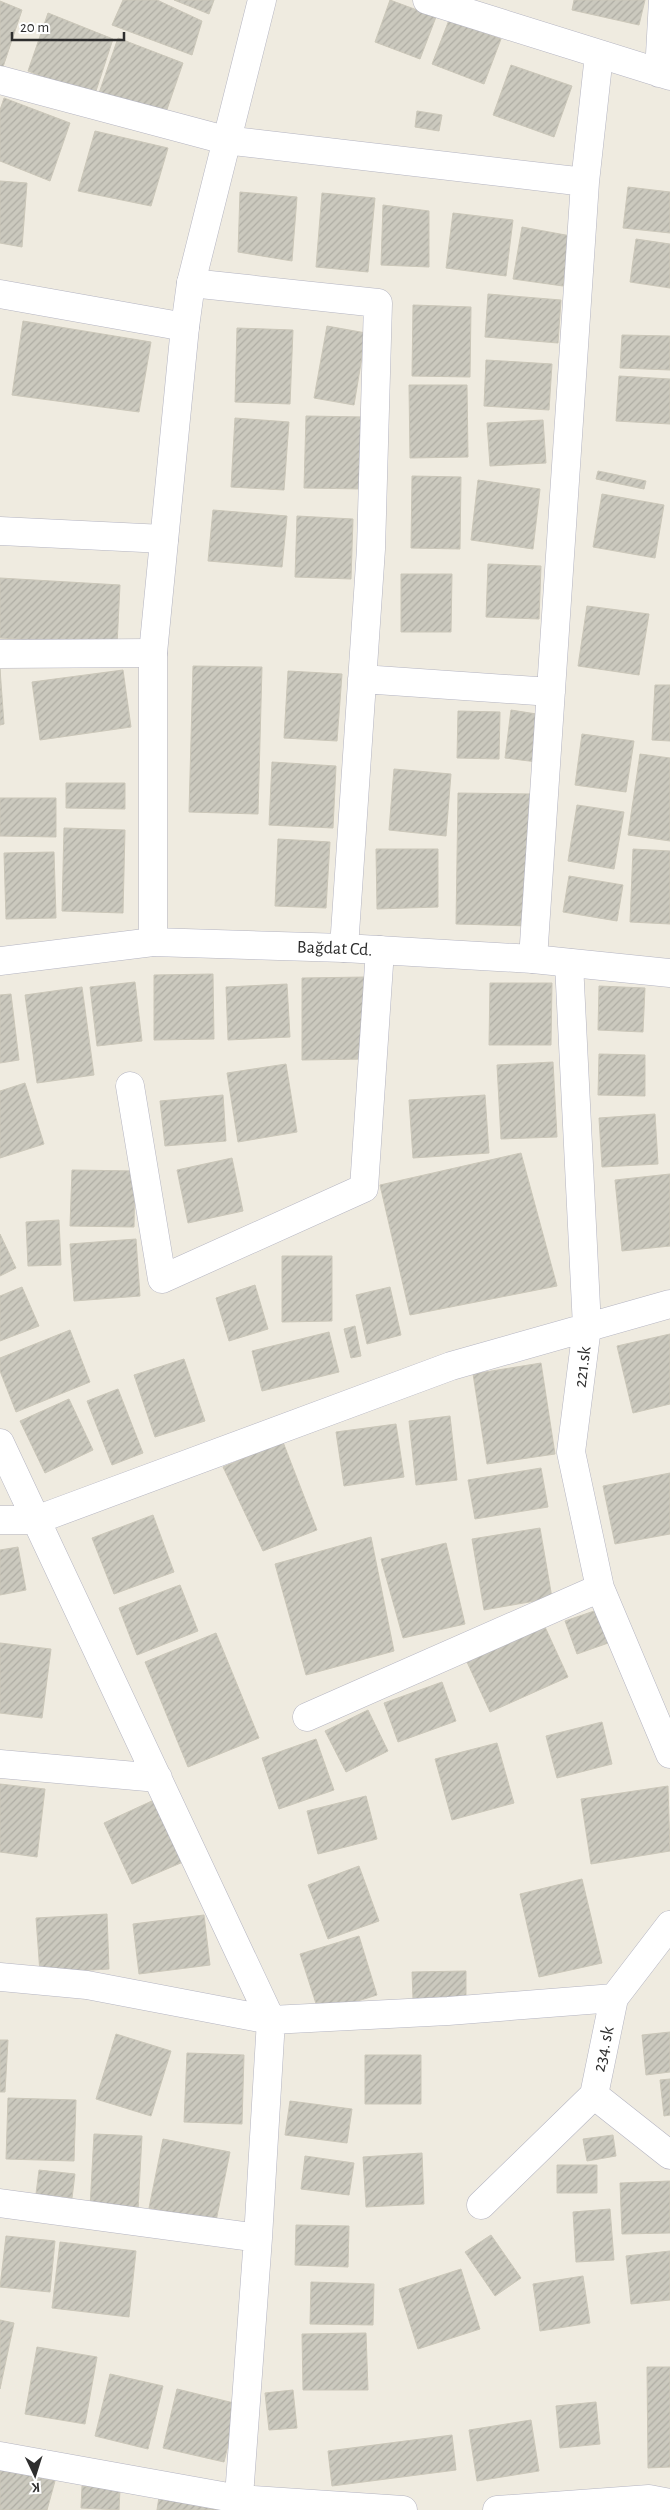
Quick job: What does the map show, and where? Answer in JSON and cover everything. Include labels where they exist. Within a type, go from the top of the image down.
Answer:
[{"type":"street","points":[[153,942],[153,653],[185,326],[191,283],[262,0]]},
{"type":"street","points":[[427,0],[665,74],[663,0]]},
{"type":"street","points":[[533,959],[585,182],[599,55]]},
{"type":"street","points":[[0,80],[226,140],[585,182]]},
{"type":"street","points":[[191,283],[378,303],[372,549],[344,948]]},
{"type":"street","points":[[0,294],[185,326]]},
{"type":"street","points":[[0,531],[164,539]]},
{"type":"street","points":[[0,654],[153,653]]},
{"type":"street","points":[[362,679],[551,692]]},
{"type":"street","name":"Bağdat Cd.","points":[[0,961],[153,942],[344,948],[533,959],[670,973]]},
{"type":"street","points":[[130,1086],[162,1279],[364,1188],[380,950]]},
{"type":"street","name":"221.sk","points":[[569,963],[586,1327],[571,1452],[600,1588],[670,1754]]},
{"type":"street","points":[[0,1520],[36,1520],[451,1366],[670,1304]]},
{"type":"street","points":[[0,1443],[271,2020],[258,2238],[238,2504]]},
{"type":"street","points":[[307,1716],[600,1588]]},
{"type":"street","points":[[0,1764],[158,1778]]},
{"type":"street","name":"234. sk","points":[[670,1925],[614,1998],[594,2095],[670,2155]]},
{"type":"street","points":[[0,1977],[87,1985],[271,2020],[448,2011],[614,1998]]},
{"type":"street","points":[[481,2205],[594,2095]]},
{"type":"street","points":[[0,2203],[258,2238]]},
{"type":"street","points":[[0,2456],[238,2504],[404,2510]]},
{"type":"street","points":[[497,2510],[650,2499],[670,2503]]},
{"type":"building","points":[[123,0],[157,0],[202,21],[192,55],[112,25]]},
{"type":"building","points":[[174,0],[214,0],[209,14]]},
{"type":"building","points":[[390,0],[436,17],[420,59],[375,42]]},
{"type":"building","points":[[574,0],[645,0],[639,25],[572,10]]},
{"type":"building","points":[[0,1],[22,10],[3,67],[0,66]]},
{"type":"building","points":[[48,13],[113,39],[94,97],[28,71]]},
{"type":"building","points":[[449,20],[501,39],[484,84],[432,64]]},
{"type":"building","points":[[118,38],[183,63],[163,121],[98,96]]},
{"type":"building","points":[[511,65],[572,86],[554,137],[493,115]]},
{"type":"building","points":[[4,98],[70,123],[50,181],[0,161],[0,110]]},
{"type":"building","points":[[417,111],[442,115],[439,131],[415,127]]},
{"type":"building","points":[[95,131],[168,148],[151,206],[78,191]]},
{"type":"building","points":[[0,181],[27,183],[22,247],[0,243]]},
{"type":"building","points":[[628,187],[670,192],[670,233],[623,228]]},
{"type":"building","points":[[240,192],[297,197],[292,261],[238,252]]},
{"type":"building","points":[[322,193],[375,198],[368,272],[316,267]]},
{"type":"building","points":[[383,205],[429,211],[429,267],[381,265]]},
{"type":"building","points":[[453,213],[513,220],[506,276],[446,268]]},
{"type":"building","points":[[522,227],[571,236],[563,286],[513,279]]},
{"type":"building","points":[[636,239],[670,244],[670,288],[630,282]]},
{"type":"building","points":[[488,294],[561,300],[558,343],[485,337]]},
{"type":"building","points":[[413,305],[471,307],[470,377],[412,376]]},
{"type":"building","points":[[23,321],[151,342],[139,412],[12,395]]},
{"type":"building","points":[[327,326],[366,333],[354,405],[314,398]]},
{"type":"building","points":[[237,328],[293,330],[290,404],[235,402]]},
{"type":"building","points":[[622,335],[670,336],[670,370],[620,368]]},
{"type":"building","points":[[486,360],[552,364],[549,410],[484,406]]},
{"type":"building","points":[[619,376],[670,379],[670,424],[616,421]]},
{"type":"building","points":[[409,385],[467,385],[468,457],[410,458]]},
{"type":"building","points":[[306,416],[364,417],[363,489],[304,488]]},
{"type":"building","points":[[235,418],[289,422],[284,490],[231,487]]},
{"type":"building","points":[[543,420],[546,463],[490,466],[487,423]]},
{"type":"building","points":[[598,471],[646,481],[644,489],[596,479]]},
{"type":"building","points":[[412,476],[461,477],[460,549],[411,548]]},
{"type":"building","points":[[478,480],[540,489],[533,549],[471,540]]},
{"type":"building","points":[[602,494],[664,505],[655,558],[593,547]]},
{"type":"building","points":[[213,510],[287,516],[282,567],[208,561]]},
{"type":"building","points":[[297,516],[353,519],[351,579],[295,577]]},
{"type":"building","points":[[488,564],[541,566],[539,619],[486,617]]},
{"type":"building","points":[[401,574],[452,574],[451,632],[401,632]]},
{"type":"building","points":[[0,578],[120,585],[117,645],[0,638]]},
{"type":"building","points":[[587,606],[649,614],[639,675],[578,666]]},
{"type":"building","points":[[193,666],[262,667],[258,814],[189,812]]},
{"type":"building","points":[[0,669],[4,724],[0,725]]},
{"type":"building","points":[[123,670],[131,727],[40,740],[32,682]]},
{"type":"building","points":[[288,671],[342,674],[337,741],[284,738]]},
{"type":"building","points":[[655,685],[670,685],[670,741],[652,740]]},
{"type":"building","points":[[511,710],[543,715],[537,762],[505,758]]},
{"type":"building","points":[[458,711],[500,712],[499,759],[457,758]]},
{"type":"building","points":[[582,734],[634,741],[626,792],[575,785]]},
{"type":"building","points":[[640,754],[670,758],[670,841],[628,835]]},
{"type":"building","points":[[272,762],[336,766],[333,828],[269,825]]},
{"type":"building","points":[[394,769],[451,774],[446,836],[389,830]]},
{"type":"building","points":[[66,783],[125,783],[125,809],[66,808]]},
{"type":"building","points":[[458,793],[533,794],[530,926],[456,924]]},
{"type":"building","points":[[0,798],[56,798],[56,837],[0,836]]},
{"type":"building","points":[[577,805],[624,812],[614,869],[568,861]]},
{"type":"building","points":[[64,828],[125,830],[123,913],[62,911]]},
{"type":"building","points":[[278,839],[330,842],[326,908],[275,906]]},
{"type":"building","points":[[376,849],[438,849],[438,907],[377,909]]},
{"type":"building","points":[[633,849],[670,851],[670,924],[630,922]]},
{"type":"building","points":[[54,852],[56,918],[6,919],[4,853]]},
{"type":"building","points":[[569,876],[623,885],[617,921],[563,912]]},
{"type":"building","points":[[213,974],[214,1039],[154,1040],[154,975]]},
{"type":"building","points":[[366,977],[366,1059],[302,1060],[302,978]]},
{"type":"building","points":[[135,982],[142,1041],[97,1046],[90,987]]},
{"type":"building","points":[[490,983],[552,983],[551,1045],[489,1045]]},
{"type":"building","points":[[287,984],[290,1037],[228,1040],[226,987]]},
{"type":"building","points":[[599,986],[645,988],[643,1032],[598,1030]]},
{"type":"building","points":[[82,987],[94,1075],[37,1083],[25,995]]},
{"type":"building","points":[[11,994],[19,1060],[0,1063],[0,995]]},
{"type":"building","points":[[599,1054],[645,1055],[645,1096],[598,1095]]},
{"type":"building","points":[[553,1062],[557,1137],[501,1139],[497,1065]]},
{"type":"building","points":[[286,1064],[297,1132],[238,1142],[227,1073]]},
{"type":"building","points":[[25,1083],[44,1144],[0,1158],[0,1091]]},
{"type":"building","points":[[223,1095],[226,1141],[165,1146],[160,1101]]},
{"type":"building","points":[[485,1095],[489,1153],[413,1158],[409,1100]]},
{"type":"building","points":[[655,1114],[658,1164],[602,1167],[599,1118]]},
{"type":"building","points":[[521,1153],[557,1286],[410,1315],[380,1185]]},
{"type":"building","points":[[232,1158],[243,1211],[188,1223],[177,1170]]},
{"type":"building","points":[[72,1170],[135,1171],[134,1227],[70,1226]]},
{"type":"building","points":[[670,1174],[670,1246],[622,1251],[615,1180]]},
{"type":"building","points":[[59,1220],[61,1265],[28,1266],[26,1222]]},
{"type":"building","points":[[0,1234],[16,1268],[0,1276]]},
{"type":"building","points":[[136,1239],[140,1296],[74,1301],[70,1244]]},
{"type":"building","points":[[282,1256],[332,1256],[332,1321],[282,1322]]},
{"type":"building","points":[[255,1285],[268,1329],[229,1341],[216,1298]]},
{"type":"building","points":[[22,1287],[39,1326],[0,1341],[0,1296]]},
{"type":"building","points":[[390,1287],[401,1335],[367,1344],[356,1295]]},
{"type":"building","points":[[355,1326],[361,1356],[351,1358],[344,1329]]},
{"type":"building","points":[[70,1330],[90,1382],[16,1412],[0,1371],[0,1358]]},
{"type":"building","points":[[329,1332],[339,1372],[262,1391],[252,1351]]},
{"type":"building","points":[[670,1334],[670,1404],[633,1413],[617,1346]]},
{"type":"building","points":[[184,1359],[205,1421],[155,1437],[134,1375]]},
{"type":"building","points":[[541,1363],[555,1454],[487,1464],[473,1374]]},
{"type":"building","points":[[118,1389],[143,1453],[112,1465],[87,1401]]},
{"type":"building","points":[[69,1399],[93,1450],[45,1473],[20,1421]]},
{"type":"building","points":[[450,1416],[457,1480],[416,1485],[409,1421]]},
{"type":"building","points":[[396,1424],[404,1477],[344,1486],[336,1432]]},
{"type":"building","points":[[283,1442],[317,1530],[263,1551],[223,1467]]},
{"type":"building","points":[[541,1468],[548,1507],[475,1519],[468,1480]]},
{"type":"building","points":[[670,1473],[670,1534],[615,1544],[603,1486]]},
{"type":"building","points":[[153,1515],[174,1572],[114,1594],[92,1538]]},
{"type":"building","points":[[540,1528],[552,1598],[484,1610],[472,1539]]},
{"type":"building","points":[[371,1537],[394,1651],[306,1675],[275,1564]]},
{"type":"building","points":[[446,1543],[465,1624],[403,1638],[381,1559]]},
{"type":"building","points":[[18,1547],[26,1590],[0,1595],[0,1550]]},
{"type":"building","points":[[180,1585],[198,1631],[137,1655],[119,1608]]},
{"type":"building","points":[[600,1609],[611,1642],[577,1654],[565,1621]]},
{"type":"building","points":[[545,1627],[568,1677],[490,1712],[467,1662]]},
{"type":"building","points":[[216,1633],[259,1738],[188,1767],[145,1662]]},
{"type":"building","points":[[0,1643],[51,1649],[42,1718],[0,1713]]},
{"type":"building","points":[[442,1682],[456,1721],[398,1742],[384,1703]]},
{"type":"building","points":[[368,1710],[388,1751],[346,1772],[325,1731]]},
{"type":"building","points":[[602,1722],[612,1764],[557,1778],[546,1736]]},
{"type":"building","points":[[316,1739],[334,1790],[279,1809],[262,1758]]},
{"type":"building","points":[[497,1743],[514,1803],[452,1820],[435,1759]]},
{"type":"building","points":[[0,1784],[45,1789],[37,1857],[0,1852]]},
{"type":"building","points":[[668,1786],[670,1851],[591,1864],[581,1799]]},
{"type":"building","points":[[366,1796],[377,1839],[318,1854],[307,1811]]},
{"type":"building","points":[[154,1800],[183,1862],[132,1884],[104,1823]]},
{"type":"building","points":[[359,1866],[379,1921],[328,1939],[308,1885]]},
{"type":"building","points":[[582,1879],[602,1963],[539,1977],[520,1894]]},
{"type":"building","points":[[107,1914],[109,1969],[40,1973],[36,1918]]},
{"type":"building","points":[[204,1915],[210,1965],[139,1974],[133,1924]]},
{"type":"building","points":[[359,1936],[377,1995],[319,2013],[300,1954]]},
{"type":"building","points":[[466,1971],[466,1998],[413,1999],[412,1972]]},
{"type":"building","points":[[670,2032],[670,2072],[646,2075],[642,2035]]},
{"type":"building","points":[[116,2034],[171,2051],[151,2116],[96,2099]]},
{"type":"building","points":[[0,2040],[8,2040],[5,2092],[0,2092]]},
{"type":"building","points":[[187,2053],[244,2055],[242,2124],[184,2122]]},
{"type":"building","points":[[365,2055],[421,2055],[421,2104],[365,2104]]},
{"type":"building","points":[[670,2079],[670,2115],[664,2116],[660,2080]]},
{"type":"building","points":[[8,2098],[76,2100],[74,2161],[6,2159]]},
{"type":"building","points":[[290,2101],[352,2109],[347,2143],[285,2135]]},
{"type":"building","points":[[94,2134],[142,2136],[138,2210],[90,2208]]},
{"type":"building","points":[[613,2135],[616,2156],[587,2161],[583,2139]]},
{"type":"building","points":[[163,2139],[230,2152],[216,2221],[149,2208]]},
{"type":"building","points":[[422,2153],[424,2204],[366,2207],[363,2157]]},
{"type":"building","points":[[305,2156],[354,2163],[349,2195],[301,2189]]},
{"type":"building","points":[[557,2165],[597,2165],[597,2193],[557,2193]]},
{"type":"building","points":[[39,2170],[75,2174],[72,2198],[36,2194]]},
{"type":"building","points":[[670,2181],[670,2233],[622,2234],[620,2183]]},
{"type":"building","points":[[610,2209],[614,2260],[576,2262],[573,2212]]},
{"type":"building","points":[[296,2225],[349,2226],[348,2267],[295,2265]]},
{"type":"building","points":[[491,2235],[521,2278],[495,2296],[465,2252]]},
{"type":"building","points":[[6,2236],[55,2241],[50,2292],[0,2287]]},
{"type":"building","points":[[60,2242],[136,2251],[129,2317],[52,2308]]},
{"type":"building","points":[[670,2251],[670,2300],[631,2304],[626,2256]]},
{"type":"building","points":[[461,2269],[480,2329],[418,2349],[399,2289]]},
{"type":"building","points":[[583,2276],[590,2323],[540,2331],[533,2284]]},
{"type":"building","points":[[311,2282],[374,2284],[373,2325],[310,2324]]},
{"type":"building","points":[[0,2320],[14,2323],[0,2389]]},
{"type":"building","points":[[366,2333],[368,2390],[303,2390],[302,2334]]},
{"type":"building","points":[[37,2347],[97,2357],[85,2424],[25,2414]]},
{"type":"building","points":[[647,2367],[670,2367],[670,2467],[648,2468]]},
{"type":"building","points":[[110,2374],[163,2386],[148,2449],[95,2436]]},
{"type":"building","points":[[177,2389],[238,2404],[224,2462],[163,2448]]},
{"type":"building","points":[[293,2390],[297,2428],[269,2430],[265,2393]]},
{"type":"building","points":[[596,2402],[600,2444],[560,2448],[556,2406]]},
{"type":"building","points":[[531,2420],[539,2471],[477,2481],[469,2430]]},
{"type":"building","points":[[452,2435],[456,2470],[332,2486],[328,2451]]},
{"type":"building","points":[[0,2469],[55,2481],[47,2510],[0,2510]]},
{"type":"building","points":[[82,2486],[120,2489],[119,2510],[81,2508]]},
{"type":"building","points":[[159,2497],[225,2510],[157,2510]]}]
